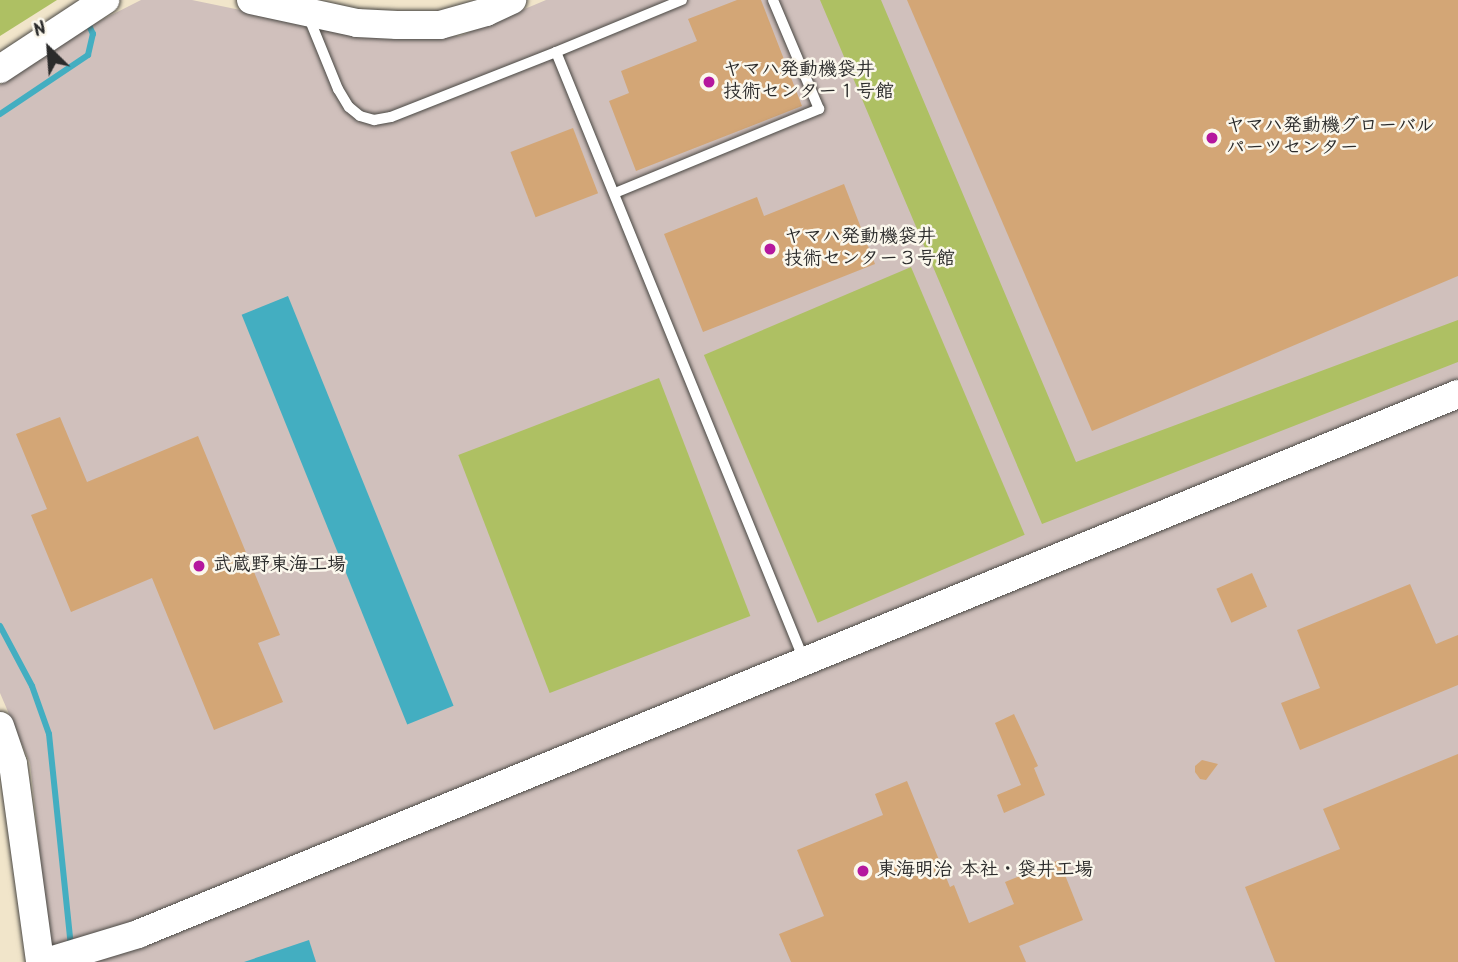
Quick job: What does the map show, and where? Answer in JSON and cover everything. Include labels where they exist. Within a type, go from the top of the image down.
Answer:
[{"type":"street","points":[[0,69],[105,0]]},
{"type":"street","points":[[251,0],[357,23],[440,24],[486,12],[512,0]]},
{"type":"street","points":[[46,962],[138,934],[1458,394]]},
{"type":"street","points":[[0,726],[13,764],[40,962]]},
{"type":"lane","points":[[307,12],[343,98],[360,116],[374,120],[391,117],[682,0]]},
{"type":"lane","points":[[615,193],[819,109],[773,0]]},
{"type":"lane","points":[[556,52],[805,661]]},
{"type":"shaded area","points":[[141,0],[192,0],[377,38],[460,36],[546,0],[1458,0],[1458,962],[52,962],[30,763],[0,693],[0,85],[68,37]]},
{"type":"green space","points":[[0,0],[57,0],[0,36]]},
{"type":"green space","points":[[820,0],[881,0],[1076,462],[1458,320],[1458,362],[1042,524]]},
{"type":"green space","points":[[911,267],[1025,535],[818,623],[704,355]]},
{"type":"green space","points":[[659,378],[750,616],[550,693],[458,455]]},
{"type":"water","points":[[288,296],[454,706],[407,725],[242,315]]},
{"type":"water","points":[[309,940],[316,962],[244,962]]},
{"type":"building","name":"ヤマハ発動機袋井 技術センター１号館","points":[[737,0],[761,0],[802,106],[636,171],[609,101],[629,93],[621,71],[697,41],[688,19]]},
{"type":"building","name":"ヤマハ発動機グローバル パーツセンター","points":[[907,0],[1458,0],[1458,276],[1092,431]]},
{"type":"building","points":[[573,128],[598,193],[536,217],[510,152]]},
{"type":"building","name":"ヤマハ発動機袋井 技術センター３号館","points":[[844,184],[875,264],[703,332],[664,234],[757,197],[764,216]]},
{"type":"building","name":"武蔵野東海工場","points":[[60,417],[87,482],[198,436],[280,635],[258,643],[283,702],[214,730],[152,578],[71,612],[31,515],[47,509],[16,434]]},
{"type":"building","points":[[1252,573],[1267,607],[1231,623],[1216,589]]},
{"type":"building","points":[[1410,584],[1436,644],[1458,635],[1458,685],[1300,750],[1281,703],[1320,688],[1297,630]]},
{"type":"building","points":[[1014,714],[1038,766],[1034,768],[1045,795],[1004,813],[997,795],[1021,785],[995,723]]},
{"type":"building","points":[[1458,754],[1458,962],[1275,962],[1245,887],[1340,849],[1323,809]]},
{"type":"building","points":[[1202,760],[1218,764],[1206,780],[1200,779],[1195,772],[1195,766]]},
{"type":"building","name":"東海明治 本社・袋井工場","points":[[907,781],[950,887],[954,885],[969,923],[1014,904],[1005,882],[1059,860],[1083,920],[1019,946],[1026,962],[791,962],[779,934],[824,916],[797,850],[883,815],[875,794]]},
{"type":"waterway","points":[[0,114],[88,55],[93,34],[87,21]]},
{"type":"waterway","points":[[0,626],[32,686],[49,734],[71,948]]},
{"type":"place","name":"ヤマハ発動機袋井 技術センター１号館","points":[[709,82]]},
{"type":"place","name":"ヤマハ発動機グローバル パーツセンター","points":[[1212,138]]},
{"type":"place","name":"ヤマハ発動機袋井 技術センター３号館","points":[[770,249]]},
{"type":"place","name":"武蔵野東海工場","points":[[199,566]]},
{"type":"place","name":"東海明治 本社・袋井工場","points":[[863,871]]}]
